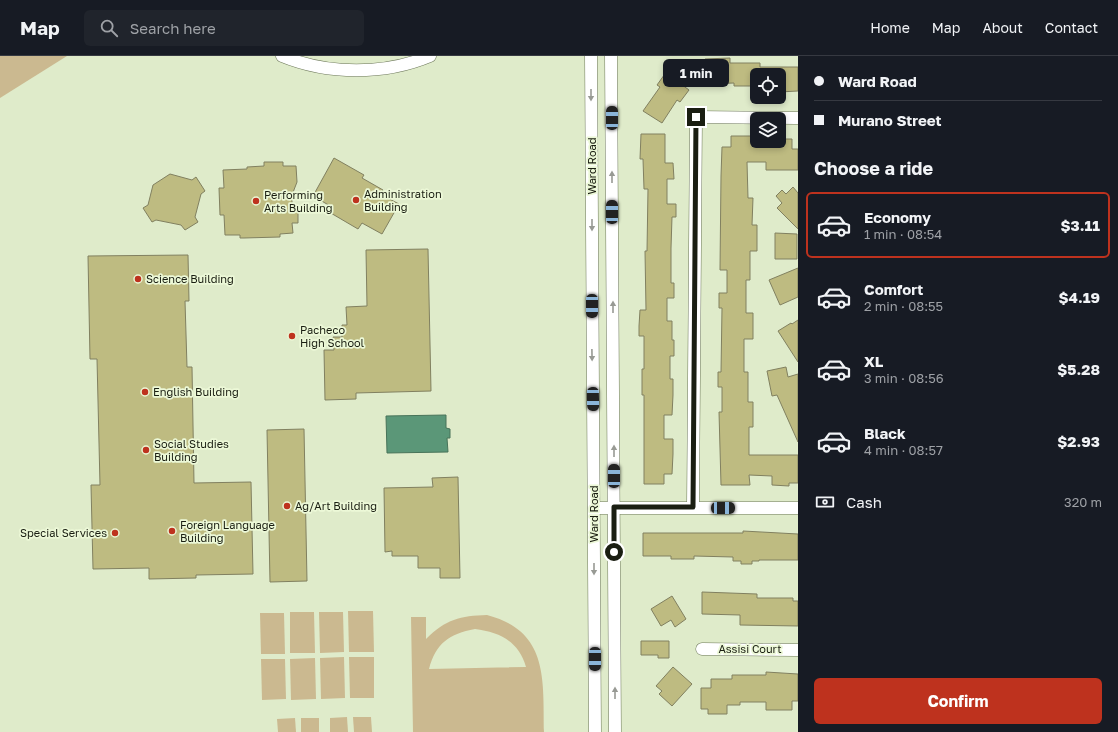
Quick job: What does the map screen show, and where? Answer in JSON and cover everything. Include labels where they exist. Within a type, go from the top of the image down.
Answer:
[{"type":"street","points":[[282,56],[302,64],[325,68],[374,70],[399,66],[430,56]]},
{"type":"street","name":"Ward Road","points":[[591,56],[595,732]]},
{"type":"street","name":"Ward Road","points":[[611,56],[615,732]]},
{"type":"street","points":[[693,507],[696,117],[798,118]]},
{"type":"street","points":[[594,508],[798,508]]},
{"type":"street","name":"Assisi Court","points":[[702,649],[798,650]]},
{"type":"shaded area","points":[[0,56],[67,56],[0,98]]},
{"type":"shaded area","points":[[446,415],[446,428],[450,429],[450,438],[447,438],[448,452],[387,453],[386,416]]},
{"type":"shaded area","points":[[348,611],[373,611],[374,652],[349,652]]},
{"type":"shaded area","points":[[290,612],[314,612],[315,653],[290,653]]},
{"type":"shaded area","points":[[319,612],[343,612],[344,652],[320,653]]},
{"type":"shaded area","points":[[260,613],[284,613],[285,654],[261,654]]},
{"type":"shaded area","points":[[487,615],[507,622],[522,633],[532,645],[542,676],[544,732],[413,732],[411,617],[426,617],[426,639],[440,627],[454,620],[469,616]],"holes":[[[475,629],[500,635],[513,644],[523,658],[526,667],[429,669],[435,652],[445,641],[466,631]]]},
{"type":"shaded area","points":[[344,657],[345,698],[321,699],[320,658]]},
{"type":"shaded area","points":[[349,657],[374,657],[374,698],[350,698]]},
{"type":"shaded area","points":[[315,658],[316,699],[291,700],[290,659]]},
{"type":"shaded area","points":[[261,659],[285,659],[286,699],[262,700]]},
{"type":"shaded area","points":[[347,717],[348,732],[330,732],[330,718]]},
{"type":"shaded area","points":[[353,717],[371,717],[372,732],[354,732]]},
{"type":"shaded area","points":[[295,718],[296,732],[278,732],[277,719]]},
{"type":"shaded area","points":[[301,718],[319,718],[319,732],[301,732]]},
{"type":"building","points":[[730,58],[730,63],[760,63],[760,67],[798,67],[798,91],[786,92],[786,68],[750,68],[750,86],[734,86],[734,83],[705,84],[705,59]]},
{"type":"building","points":[[672,64],[688,76],[681,84],[689,90],[680,102],[677,100],[662,123],[643,111],[660,87],[657,85]]},
{"type":"building","points":[[641,134],[665,134],[665,163],[673,163],[674,179],[667,179],[667,204],[676,204],[676,217],[672,217],[671,248],[671,283],[674,283],[674,298],[667,298],[667,321],[672,321],[672,340],[674,340],[674,356],[670,356],[670,379],[673,379],[672,415],[664,415],[664,439],[673,439],[673,454],[672,474],[664,474],[664,484],[644,484],[644,395],[642,395],[642,369],[644,369],[644,336],[639,336],[639,326],[640,310],[646,310],[645,251],[647,251],[648,189],[644,189],[643,159],[640,159]]},
{"type":"building","points":[[731,136],[750,136],[750,148],[786,148],[786,139],[792,139],[792,149],[798,149],[798,170],[766,170],[766,162],[747,162],[748,198],[753,198],[752,225],[757,225],[757,251],[750,251],[750,280],[746,280],[746,313],[753,313],[753,339],[744,339],[744,372],[748,372],[748,402],[753,402],[753,427],[749,427],[749,455],[798,455],[798,483],[789,483],[789,486],[772,485],[772,476],[749,475],[750,485],[721,485],[719,412],[722,412],[722,387],[718,387],[718,372],[721,372],[722,308],[719,308],[719,293],[727,293],[727,270],[720,270],[721,176],[722,147],[731,147]]},
{"type":"building","name":"Administration Building","points":[[334,158],[364,175],[362,178],[383,190],[380,194],[399,204],[382,234],[362,223],[358,229],[329,212],[332,207],[313,196]]},
{"type":"building","name":"Performing Arts Building","points":[[264,162],[283,162],[283,166],[296,166],[297,182],[292,195],[292,206],[298,206],[298,223],[292,223],[293,233],[280,234],[280,237],[240,238],[240,235],[225,235],[224,215],[220,215],[219,188],[224,188],[223,170],[247,169],[247,167],[264,166]]},
{"type":"building","points":[[170,174],[192,180],[196,177],[205,191],[201,194],[195,217],[198,222],[185,230],[181,225],[156,220],[152,222],[143,208],[148,205],[153,185]]},
{"type":"building","points":[[793,187],[798,193],[798,229],[777,208],[782,203],[776,196],[782,190],[786,194]]},
{"type":"building","points":[[775,233],[797,234],[797,259],[775,259]]},
{"type":"building","points":[[428,249],[431,391],[356,393],[356,399],[325,400],[324,350],[334,350],[333,337],[342,337],[342,325],[347,325],[346,307],[367,306],[366,250]]},
{"type":"building","points":[[188,255],[189,301],[185,301],[187,367],[192,367],[194,483],[251,482],[253,574],[196,575],[196,578],[149,579],[149,568],[93,569],[91,485],[100,485],[97,359],[90,359],[88,256]]},
{"type":"building","points":[[798,268],[798,297],[780,305],[769,280]]},
{"type":"building","points":[[798,320],[798,362],[778,331]]},
{"type":"building","points":[[786,367],[788,377],[798,374],[798,442],[777,395],[772,396],[767,371]]},
{"type":"building","name":"Ag/Art Building","points":[[304,429],[307,581],[270,582],[267,430]]},
{"type":"building","points":[[458,477],[460,578],[440,578],[440,568],[418,568],[418,556],[392,556],[392,551],[385,552],[384,488],[433,487],[432,478]]},
{"type":"building","points":[[743,531],[798,534],[798,560],[759,560],[752,561],[752,564],[741,564],[741,561],[733,561],[733,557],[694,556],[694,559],[671,559],[671,556],[643,556],[643,533],[743,533]]},
{"type":"building","points":[[702,592],[757,594],[757,598],[793,598],[793,601],[798,601],[798,626],[740,625],[740,615],[702,614]]},
{"type":"building","points":[[672,596],[686,619],[675,627],[671,620],[661,626],[651,609]]},
{"type":"building","points":[[641,641],[669,641],[669,658],[658,658],[658,655],[641,655]]},
{"type":"building","points":[[673,667],[692,684],[672,706],[659,694],[662,691],[656,686]]},
{"type":"building","points":[[766,672],[798,674],[798,701],[792,701],[792,710],[766,710],[766,702],[740,702],[740,705],[727,705],[727,714],[708,714],[708,709],[701,709],[701,688],[711,688],[711,679],[732,679],[732,675],[766,675]]},
{"type":"place","name":"Administration Building","points":[[356,200]]},
{"type":"place","name":"Performing Arts Building","points":[[256,201]]},
{"type":"place","name":"Science Building","points":[[138,279]]},
{"type":"place","name":"Pacheco High School","points":[[292,336]]},
{"type":"place","name":"English Building","points":[[145,392]]},
{"type":"place","name":"Social Studies Building","points":[[146,450]]},
{"type":"place","name":"Ag/Art Building","points":[[287,506]]},
{"type":"place","name":"Foreign Language Building","points":[[172,531]]},
{"type":"place","name":"Special Services","points":[[115,533]]},
{"type":"route","points":[[614,552],[614,507],[693,507],[696,117]]}]
